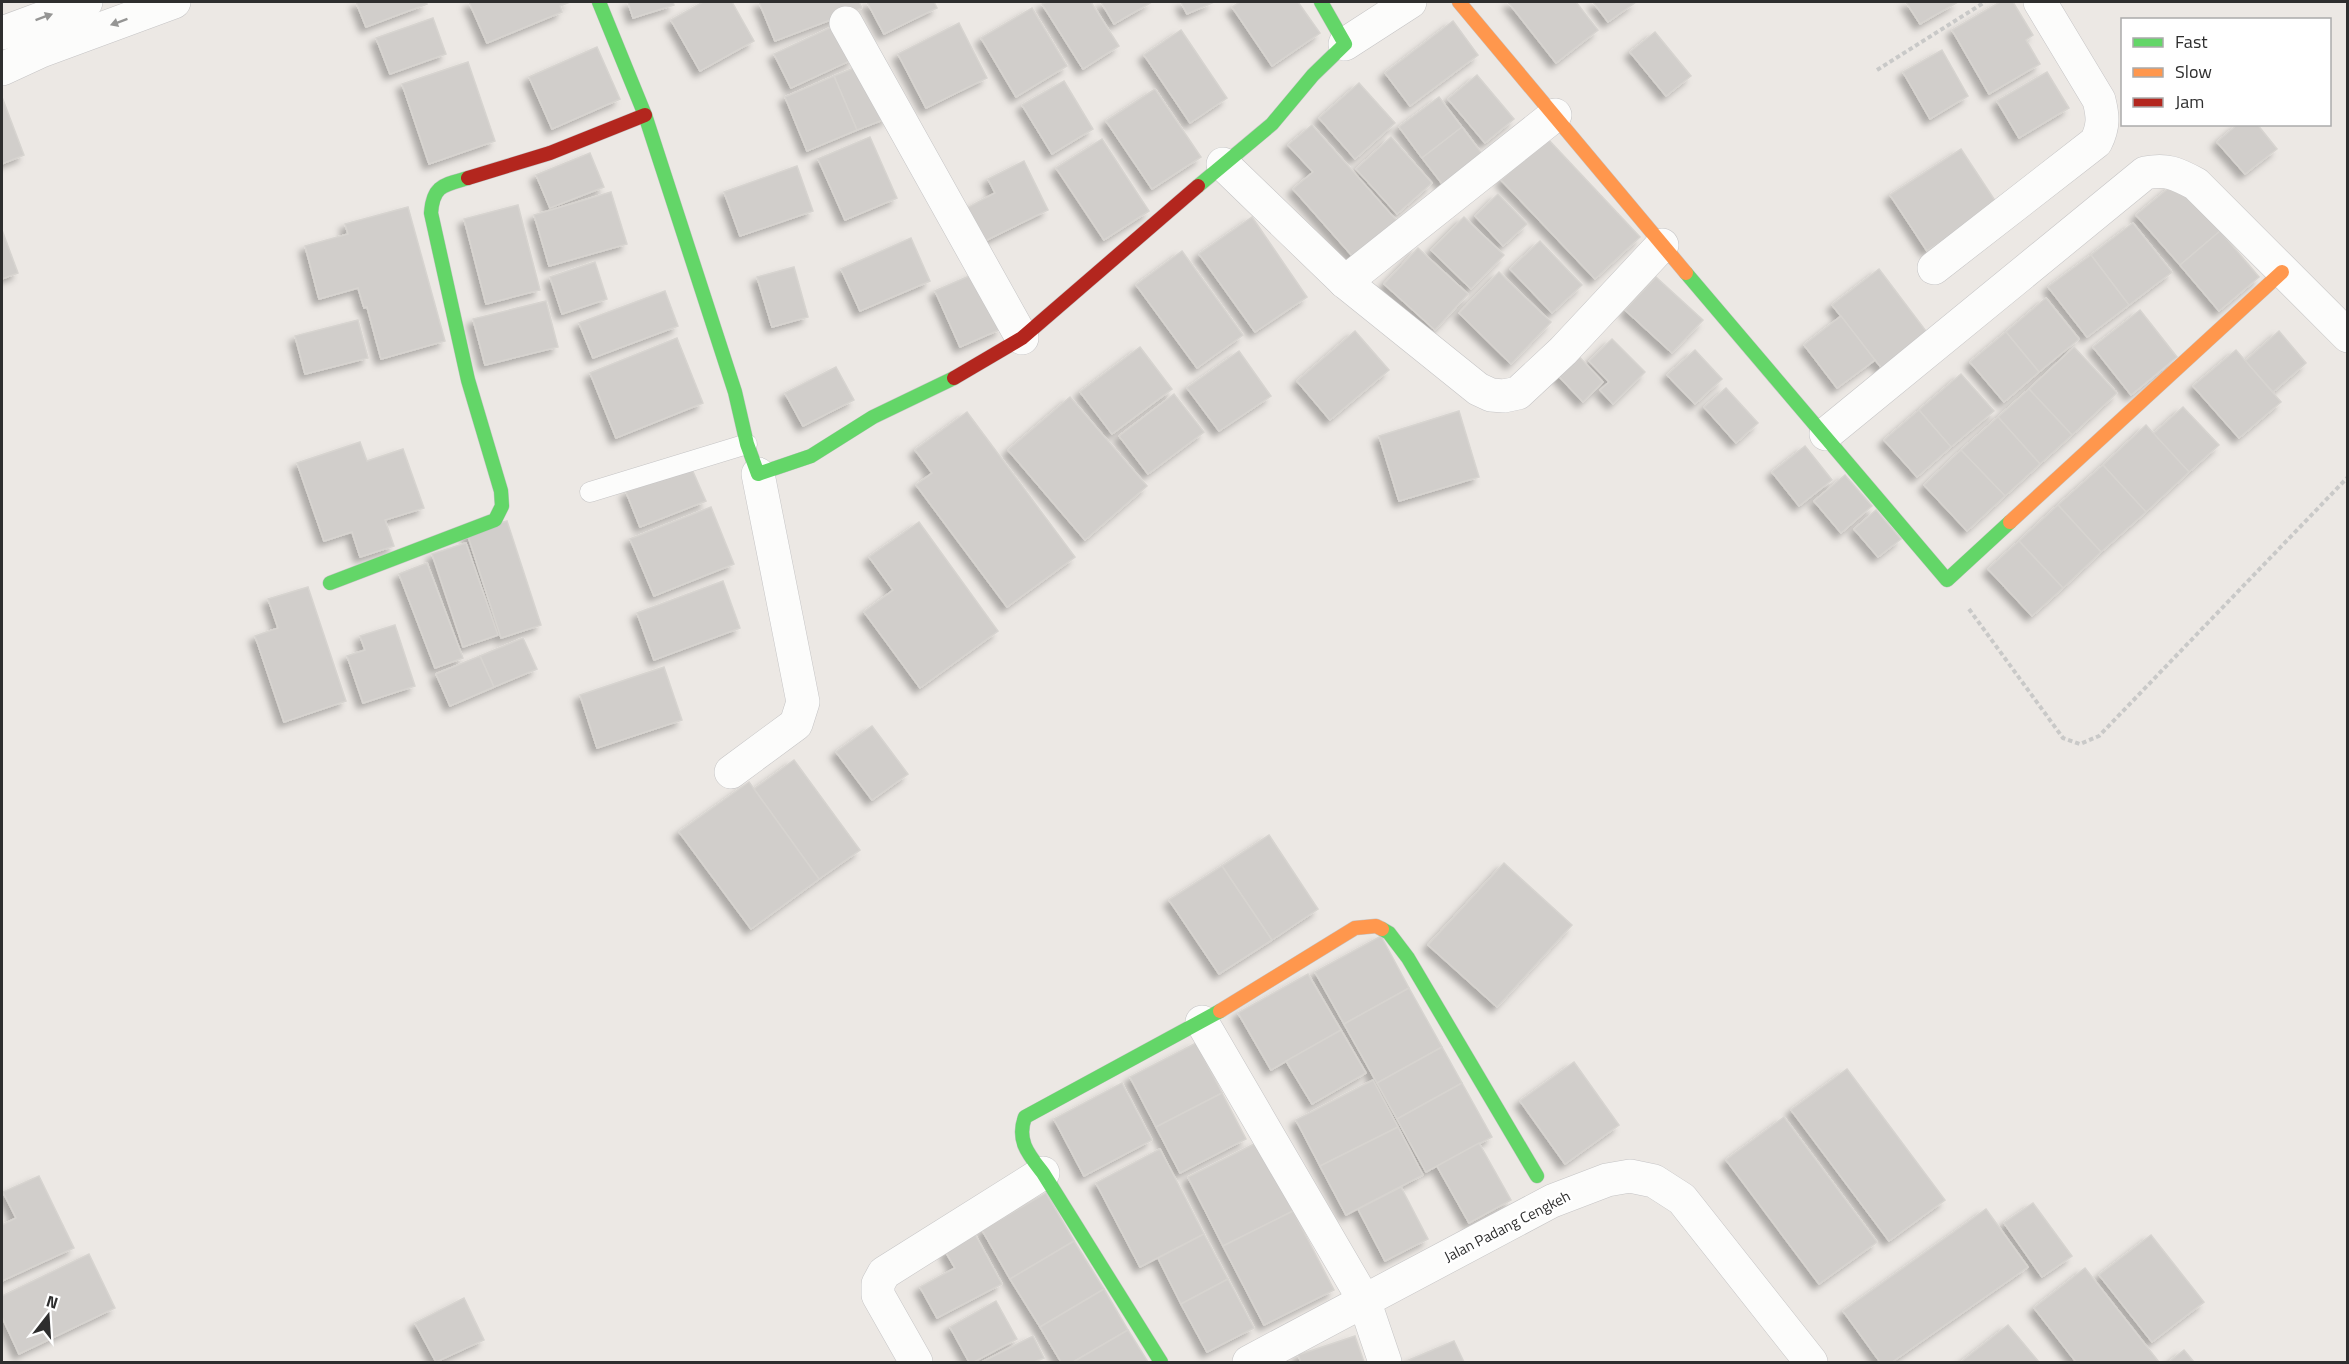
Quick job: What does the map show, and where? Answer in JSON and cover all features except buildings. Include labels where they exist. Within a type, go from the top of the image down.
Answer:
[{"type":"street","points":[[2,33],[86,2]]},
{"type":"street","points":[[2,69],[41,51],[174,2]]},
{"type":"street","points":[[599,2],[645,115],[735,392],[753,459],[803,702],[796,724],[731,772]]},
{"type":"street","points":[[1322,2],[1345,44]]},
{"type":"street","points":[[753,459],[811,456],[873,417],[966,372],[1022,338],[1272,124],[1313,75],[1345,44],[1410,2]]},
{"type":"street","points":[[1459,2],[1947,580],[2282,272]]},
{"type":"street","points":[[1934,268],[2096,142],[2102,131],[2103,118],[2100,100],[2040,2]]},
{"type":"street","points":[[846,23],[1022,338]]},
{"type":"street","points":[[330,583],[495,520],[502,506],[501,491],[468,380],[431,213],[436,190],[443,185],[550,153],[645,115]]},
{"type":"street","points":[[1345,282],[1555,115]]},
{"type":"street","points":[[1223,164],[1345,282],[1478,389],[1491,395],[1504,396],[1518,393],[1563,351],[1662,245]]},
{"type":"street","points":[[1826,434],[2145,173],[2160,170],[2175,173],[2196,184],[2348,336]]},
{"type":"street","points":[[1161,1362],[1043,1173],[1024,1147],[1020,1137],[1020,1127],[1025,1118],[1202,1022],[1355,928],[1376,926],[1389,933],[1408,958],[1537,1176]]},
{"type":"street","points":[[1202,1022],[1364,1300],[1385,1362]]},
{"type":"street","points":[[916,1362],[878,1295],[878,1284],[884,1273],[1043,1173]]},
{"type":"street","name":"Jalan Padang Cengkeh","points":[[1249,1362],[1552,1201],[1607,1180],[1630,1176],[1653,1181],[1682,1199],[1811,1362]]},
{"type":"lane","points":[[590,492],[753,459]]},
{"type":"path","points":[[1877,70],[1985,2]]},
{"type":"path","points":[[1947,580],[2063,738],[2080,744],[2098,736],[2348,477]]},
{"type":"traffic: fast","points":[[599,2],[645,115],[735,392],[747,444],[758,474],[811,456],[873,417],[954,378]]},
{"type":"traffic: fast","points":[[1198,186],[1272,124],[1313,75],[1345,44],[1321,2]]},
{"type":"traffic: fast","points":[[330,583],[495,520],[502,506],[501,491],[468,380],[431,213],[437,191],[452,182],[468,178]]},
{"type":"traffic: fast","points":[[1686,273],[1947,580],[2010,522]]},
{"type":"traffic: fast","points":[[1382,929],[1389,933],[1408,958],[1537,1176]]},
{"type":"traffic: fast","points":[[1161,1362],[1029,1154],[1023,1141],[1023,1126],[1025,1117],[1220,1011]]},
{"type":"traffic: slow","points":[[1459,2],[1686,273]]},
{"type":"traffic: slow","points":[[2010,522],[2282,272]]},
{"type":"traffic: slow","points":[[1220,1011],[1355,928],[1376,926],[1382,929]]},
{"type":"traffic: jam","points":[[468,178],[550,153],[645,115]]},
{"type":"traffic: jam","points":[[954,378],[1022,338],[1198,186]]}]
